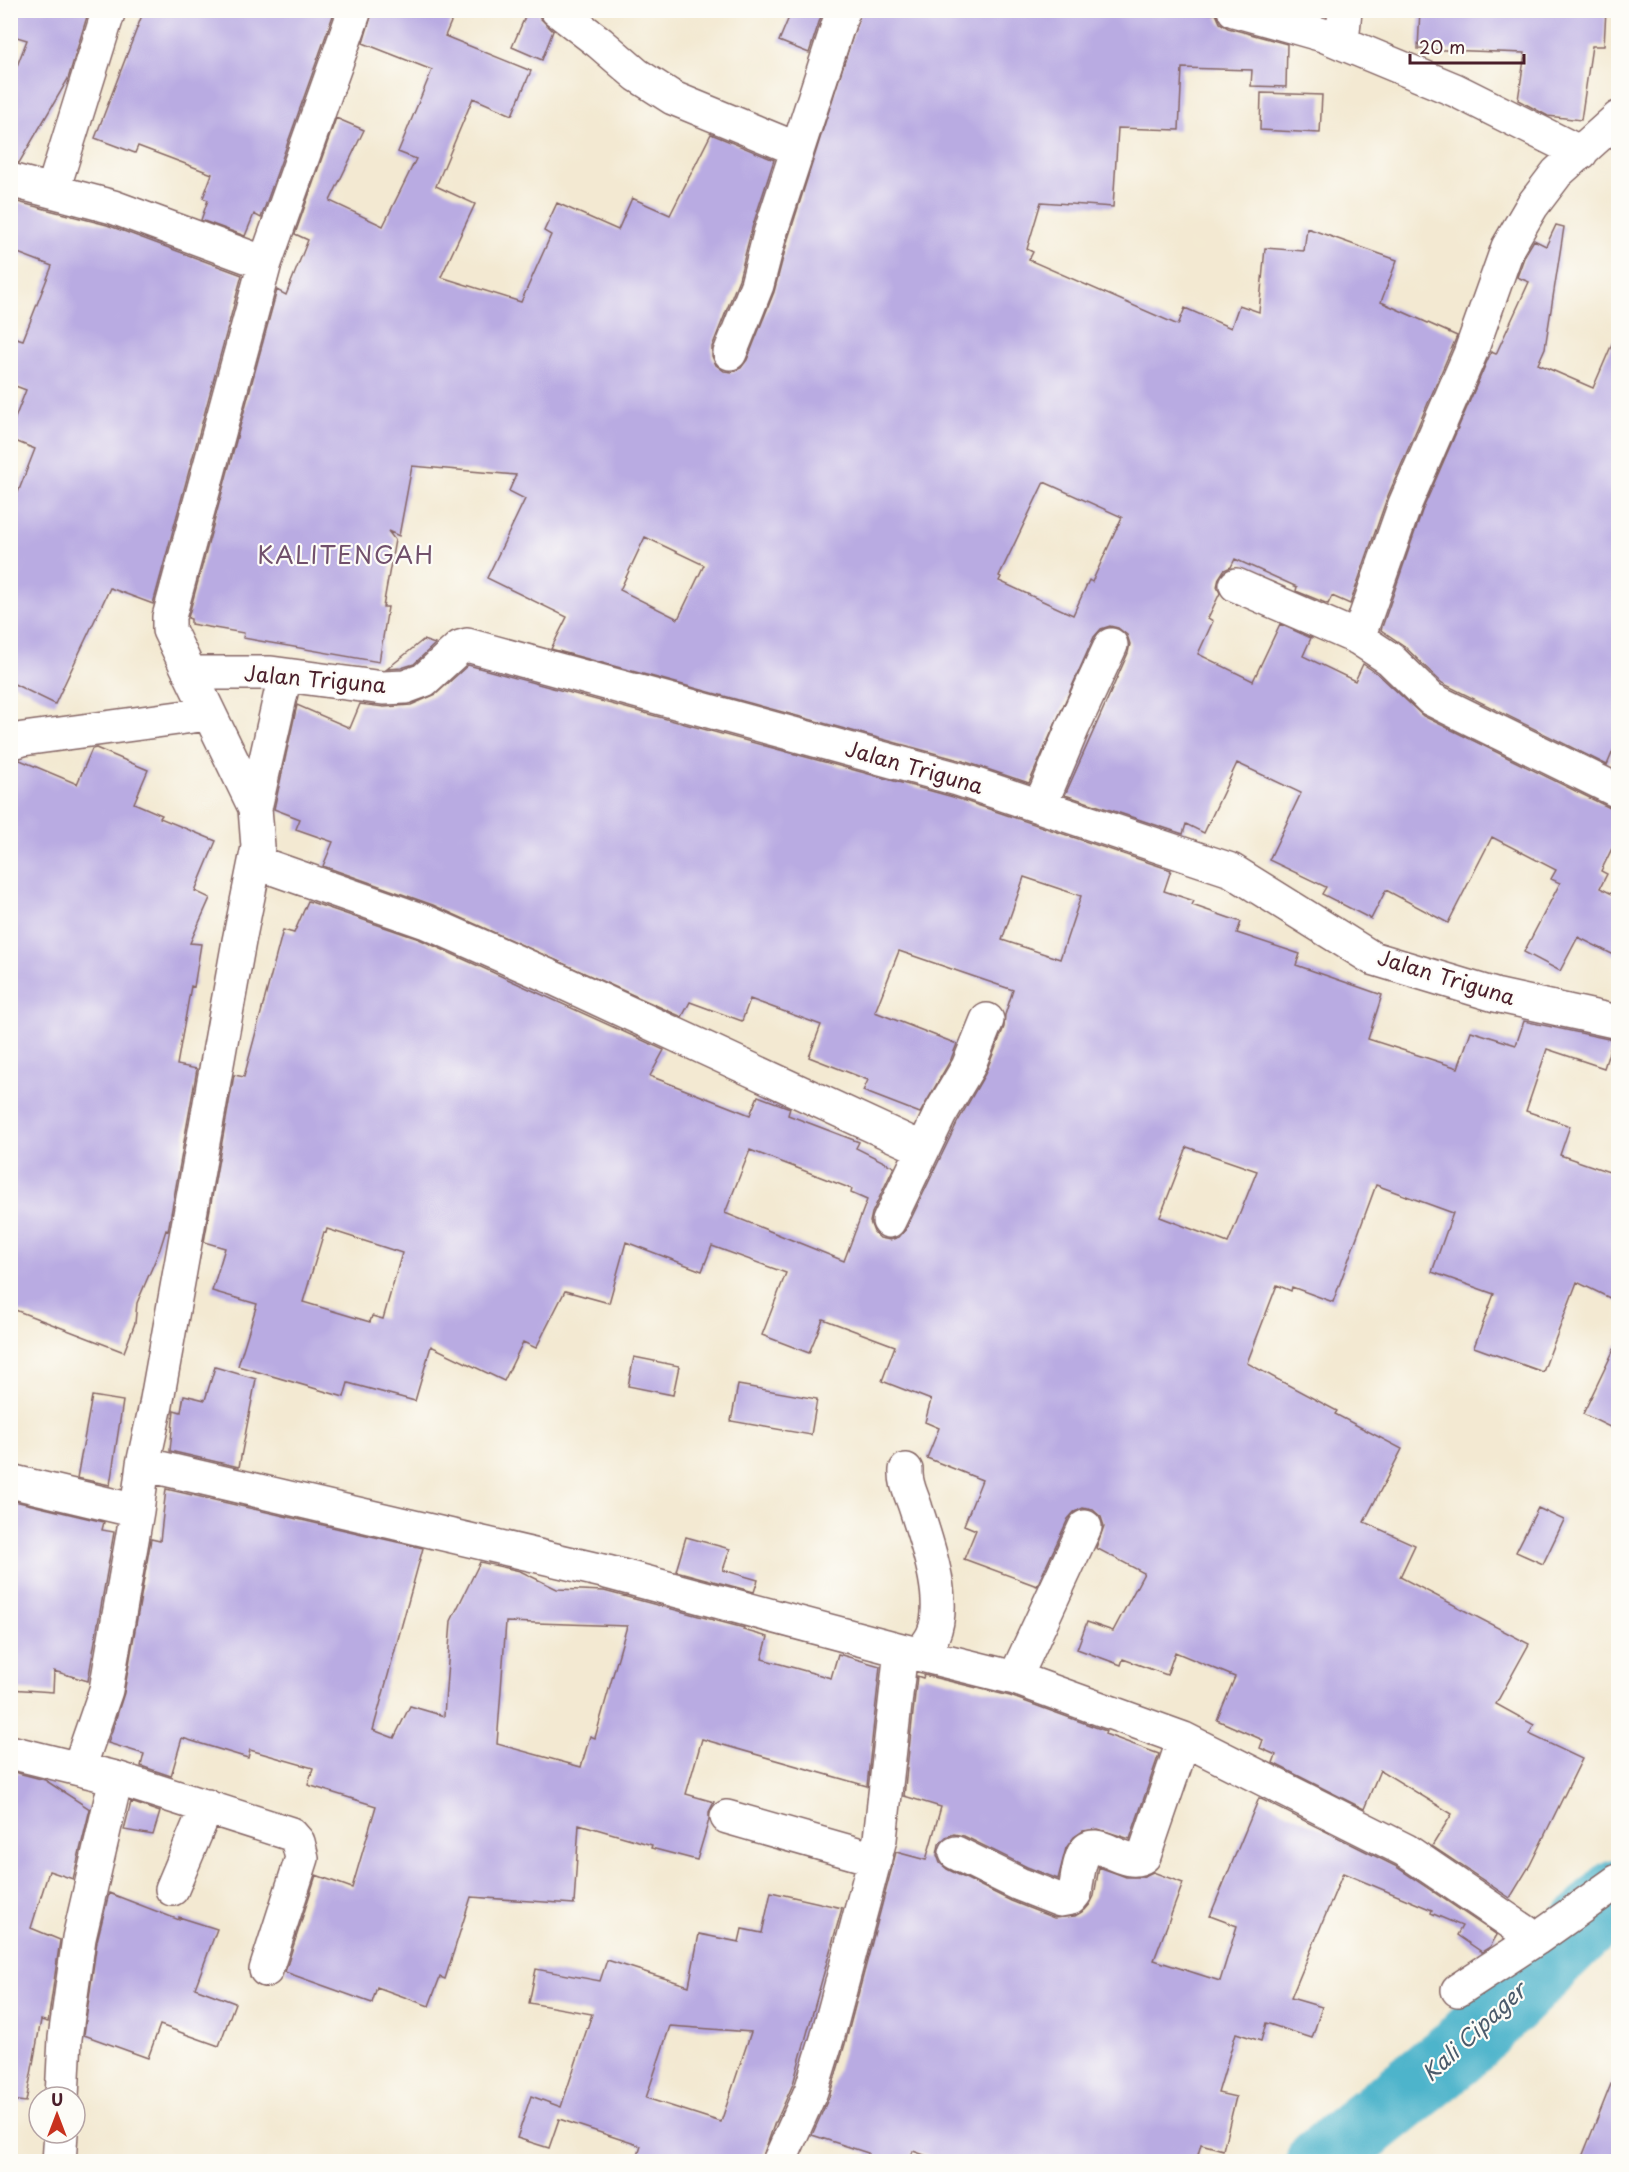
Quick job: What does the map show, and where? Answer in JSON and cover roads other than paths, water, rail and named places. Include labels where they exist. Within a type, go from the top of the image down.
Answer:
[{"type":"street","points":[[53,190],[109,10]]},
{"type":"street","points":[[255,808],[169,630],[169,617],[265,263],[356,10]]},
{"type":"street","points":[[557,10],[637,75],[673,98],[797,149]]},
{"type":"street","points":[[730,353],[758,285],[770,234],[843,10]]},
{"type":"street","points":[[1234,10],[1342,43],[1455,90],[1581,153]]},
{"type":"street","points":[[1342,43],[1345,10]]},
{"type":"street","points":[[1358,638],[1405,504],[1470,354],[1508,247],[1532,206],[1557,173],[1618,118]]},
{"type":"street","points":[[10,180],[113,207],[265,263]]},
{"type":"street","points":[[1236,585],[1358,638],[1390,659],[1431,699],[1618,792]]},
{"type":"street","name":"Jalan Triguna","points":[[191,673],[285,675],[383,688],[405,687],[424,680],[460,647],[467,645],[958,779],[1231,870],[1372,958],[1494,995],[1618,1022]]},
{"type":"street","points":[[1040,806],[1111,645]]},
{"type":"street","points":[[79,1768],[106,1690],[137,1511],[142,1464],[156,1406],[258,847],[255,808],[285,675]]},
{"type":"street","points":[[10,743],[23,739],[208,714]]},
{"type":"street","points":[[255,862],[426,922],[551,977],[923,1149]]},
{"type":"street","points":[[889,1221],[940,1114],[968,1067],[987,1020]]},
{"type":"street","points":[[142,1464],[607,1572],[1015,1678],[1184,1739],[1405,1850],[1536,1939]]},
{"type":"street","points":[[778,2162],[811,2091],[875,1859],[910,1652],[933,1635],[937,1620],[934,1566],[905,1480],[906,1470]]},
{"type":"street","points":[[10,1481],[137,1511]]},
{"type":"street","points":[[1015,1678],[1085,1527]]},
{"type":"street","points":[[956,1853],[1019,1884],[1060,1900],[1071,1898],[1075,1893],[1084,1854],[1090,1848],[1097,1846],[1129,1860],[1139,1860],[1144,1856],[1184,1739]]},
{"type":"street","points":[[10,1752],[116,1778],[291,1834],[298,1842],[302,1858],[266,1970]]},
{"type":"street","points":[[63,2085],[65,2038],[79,1938],[116,1778]]},
{"type":"street","points":[[172,1889],[207,1806]]},
{"type":"street","points":[[727,1816],[875,1859]]},
{"type":"street","points":[[1458,1990],[1618,1881]]},
{"type":"street","points":[[59,2162],[60,2145]]},
{"type":"waterway","name":"Kali Cipager","points":[[1320,2162],[1456,2053],[1618,1893]]},
{"type":"district","name":"KALITENGAH","points":[[346,556]]}]
